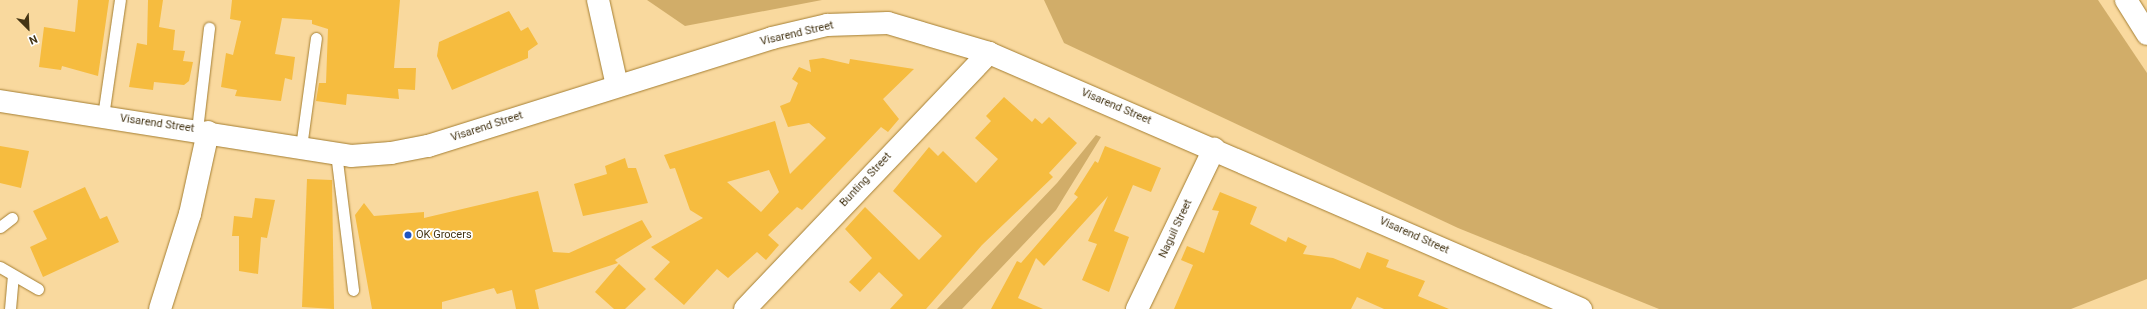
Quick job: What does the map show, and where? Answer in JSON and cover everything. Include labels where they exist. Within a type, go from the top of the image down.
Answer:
[{"type":"street","points":[[598,0],[617,86]]},
{"type":"street","points":[[2126,0],[2147,34]]},
{"type":"street","name":"Visarend Street","points":[[0,101],[203,131],[336,153],[391,153],[428,146],[617,86],[827,25],[888,23],[989,53],[1581,309]]},
{"type":"street","name":"Bunting Street","points":[[745,309],[989,53]]},
{"type":"street","points":[[160,309],[190,214],[203,131]]},
{"type":"street","name":"Naguil Street","points":[[1138,309],[1214,149]]},
{"type":"lane","points":[[103,116],[120,0]]},
{"type":"lane","points":[[203,131],[209,28]]},
{"type":"lane","points":[[301,147],[316,38]]},
{"type":"lane","points":[[336,153],[353,290]]},
{"type":"lane","points":[[0,227],[12,218]]},
{"type":"lane","points":[[0,267],[13,277],[38,289]]},
{"type":"lane","points":[[10,309],[13,277]]},
{"type":"shaded area","points":[[647,0],[822,0],[685,26]]},
{"type":"shaded area","points":[[1044,0],[2098,0],[2147,73],[2147,279],[2071,309],[1659,309],[1458,228],[1064,43]]},
{"type":"shaded area","points":[[1096,135],[1101,137],[1056,210],[962,309],[937,309],[1057,183]]},
{"type":"building","points":[[78,0],[109,0],[98,76],[62,66],[61,70],[39,67],[44,27],[75,32]]},
{"type":"building","points":[[148,0],[163,0],[159,27],[175,30],[173,50],[185,51],[183,61],[193,62],[189,81],[184,85],[154,82],[153,90],[129,87],[137,43],[147,45]]},
{"type":"building","points":[[232,0],[400,0],[394,68],[416,68],[415,90],[398,89],[399,99],[347,94],[346,105],[316,101],[319,83],[326,83],[328,29],[312,24],[312,20],[282,18],[275,54],[295,57],[292,80],[285,78],[281,101],[235,96],[237,90],[221,87],[226,53],[233,55],[241,21],[230,19]]},
{"type":"building","points":[[509,11],[521,31],[528,27],[538,44],[528,51],[528,58],[452,90],[437,56],[439,42]]},
{"type":"building","points":[[823,58],[849,64],[850,59],[914,69],[883,99],[899,119],[888,132],[881,127],[802,210],[797,207],[768,235],[779,245],[766,260],[757,252],[728,278],[717,269],[684,305],[654,279],[670,262],[651,247],[703,218],[690,210],[675,168],[670,169],[664,155],[775,121],[790,174],[826,138],[809,123],[788,127],[780,106],[790,102],[798,83],[792,79],[799,67],[811,72],[809,60]],"holes":[[[769,170],[779,192],[761,212],[727,182]]]},
{"type":"building","points":[[1004,97],[1032,122],[1035,118],[1042,124],[1049,117],[1077,143],[1049,173],[1053,177],[982,245],[926,309],[890,309],[903,295],[879,272],[860,292],[849,282],[872,258],[845,229],[865,207],[919,260],[942,236],[893,191],[929,147],[938,156],[943,151],[976,183],[998,159],[975,138],[991,121],[986,116]]},
{"type":"building","points":[[0,146],[29,151],[21,188],[0,183]]},
{"type":"building","points":[[1105,146],[1161,168],[1151,192],[1133,185],[1114,231],[1129,237],[1109,292],[1082,280],[1097,244],[1088,241],[1108,196],[1044,266],[1036,258],[1018,298],[1043,309],[991,309],[1017,261],[1021,263],[1078,197],[1074,194],[1095,161],[1098,163]]},
{"type":"building","points":[[625,158],[628,168],[636,168],[648,203],[583,216],[574,184],[607,174],[605,166]]},
{"type":"building","points":[[307,179],[332,180],[334,309],[302,307]]},
{"type":"building","points":[[85,187],[100,219],[107,216],[119,242],[43,277],[30,247],[47,239],[33,211]]},
{"type":"building","points":[[538,191],[553,252],[569,253],[642,220],[652,237],[615,260],[618,263],[535,290],[539,309],[516,309],[512,290],[497,294],[494,288],[442,302],[442,309],[372,309],[355,215],[364,203],[374,216],[424,212],[424,218]]},
{"type":"building","points":[[1220,192],[1257,207],[1250,224],[1286,242],[1288,237],[1307,246],[1303,254],[1333,258],[1360,269],[1367,252],[1389,260],[1386,267],[1425,281],[1418,296],[1449,309],[1384,309],[1357,297],[1351,309],[1174,309],[1193,265],[1181,260],[1187,246],[1204,253],[1219,211],[1212,210]]},
{"type":"building","points":[[255,198],[275,200],[267,238],[261,237],[258,274],[239,271],[239,236],[232,236],[234,216],[252,218]]},
{"type":"building","points":[[619,264],[646,289],[625,309],[614,309],[595,292]]},
{"type":"place","name":"OK Grocers","points":[[408,235]]}]
